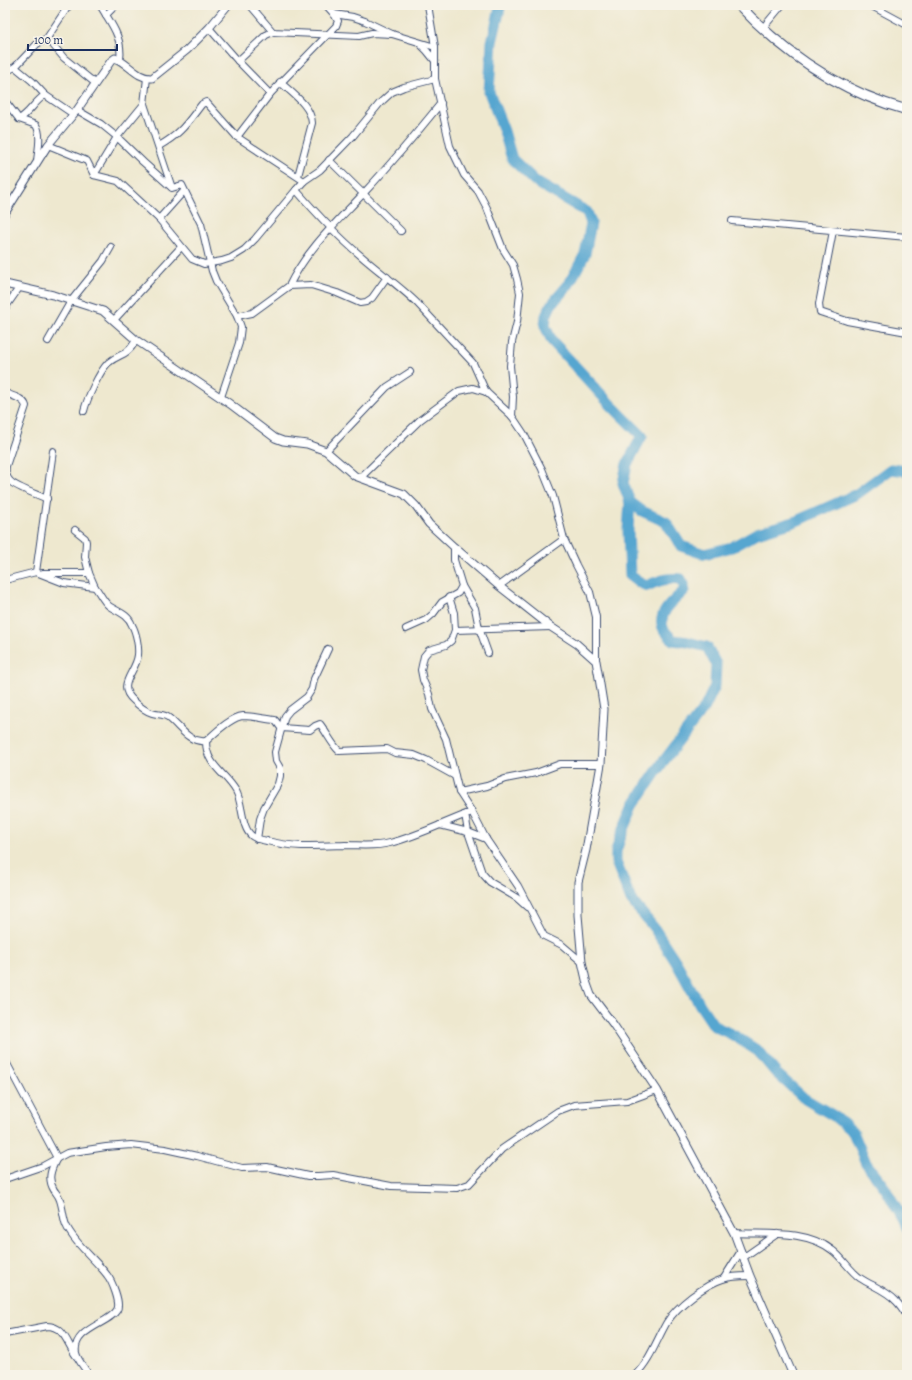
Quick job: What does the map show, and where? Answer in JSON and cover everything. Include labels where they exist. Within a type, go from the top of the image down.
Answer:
[{"type":"main road","points":[[739,5],[762,29],[800,59],[846,87],[882,103],[907,110]]},
{"type":"street","points":[[5,72],[15,67],[37,44],[47,38],[69,5]]},
{"type":"street","points":[[100,5],[117,32],[120,44],[120,60]]},
{"type":"street","points":[[106,15],[116,5]]},
{"type":"street","points":[[5,213],[48,145],[75,112],[111,61],[115,58],[120,60],[143,77],[147,78],[156,76],[187,50],[209,28],[228,5]]},
{"type":"street","points":[[250,5],[273,32]]},
{"type":"street","points":[[237,137],[280,82],[326,34],[336,26],[338,21],[326,5]]},
{"type":"street","points":[[428,5],[436,47],[434,62],[435,79],[453,154],[464,175],[478,191],[487,208],[503,249],[513,266],[517,279],[520,294],[517,322],[512,342],[510,366],[513,397],[512,416]]},
{"type":"street","points":[[762,29],[782,5]]},
{"type":"street","points":[[870,5],[907,25]]},
{"type":"street","points":[[334,14],[366,21],[392,34],[436,47]]},
{"type":"street","points":[[209,28],[270,94]]},
{"type":"street","points":[[238,61],[266,35],[273,32],[359,36],[372,33],[392,34]]},
{"type":"street","points":[[47,38],[64,58],[95,83]]},
{"type":"street","points":[[418,42],[427,51],[434,62]]},
{"type":"street","points":[[15,67],[32,81],[45,95],[75,112],[101,124],[172,188]]},
{"type":"street","points":[[147,78],[144,104],[172,188]]},
{"type":"street","points":[[94,175],[118,180],[159,219],[192,259],[199,263],[222,261],[244,250],[256,239],[304,181],[320,170],[353,136],[380,103],[392,92],[404,87],[435,79]]},
{"type":"street","points":[[280,82],[304,105],[312,117],[312,124],[298,176]]},
{"type":"street","points":[[19,119],[30,111],[39,99],[45,95]]},
{"type":"street","points":[[5,101],[19,119],[36,125],[38,128],[40,134],[37,163]]},
{"type":"street","points":[[159,146],[180,133],[204,102],[208,103],[237,137],[304,181]]},
{"type":"street","points":[[237,316],[252,313],[289,286],[304,260],[330,228],[398,155],[441,103]]},
{"type":"street","points":[[94,175],[117,137],[144,104]]},
{"type":"street","points":[[48,145],[87,161],[94,175]]},
{"type":"street","points":[[329,160],[401,231]]},
{"type":"street","points":[[172,188],[182,185],[202,224],[210,263],[216,281],[237,316],[241,327],[241,335],[220,397]]},
{"type":"street","points":[[296,190],[330,228],[360,256],[409,295],[474,363],[486,392],[512,416],[524,434],[542,469],[552,496],[564,539],[590,592],[596,617],[596,661],[604,710],[601,764],[586,850],[578,882],[578,915],[582,962],[587,984],[591,995],[613,1024],[657,1090],[734,1233],[750,1276],[793,1375]]},
{"type":"street","points":[[159,219],[184,191]]},
{"type":"street","points":[[732,221],[907,238]]},
{"type":"street","points":[[833,231],[819,304],[820,312],[847,321],[907,332]]},
{"type":"street","points":[[48,341],[70,301],[103,261],[111,247]]},
{"type":"street","points":[[114,320],[181,247]]},
{"type":"street","points":[[289,286],[312,285],[360,303],[366,302],[372,298],[387,277]]},
{"type":"street","points":[[5,284],[104,311],[136,340],[220,397],[275,438],[283,441],[307,444],[326,451],[355,476],[404,494],[416,506],[429,524],[454,548],[499,586],[551,627],[577,644],[596,661]]},
{"type":"street","points":[[5,308],[19,288]]},
{"type":"street","points":[[84,410],[90,394],[104,368],[114,359],[131,350],[136,340]]},
{"type":"street","points":[[326,451],[387,387],[410,372]]},
{"type":"street","points":[[360,478],[420,420],[459,391],[473,388],[486,392]]},
{"type":"street","points":[[5,393],[22,400],[26,406],[5,473],[7,478],[13,484],[47,499]]},
{"type":"street","points":[[38,572],[54,451]]},
{"type":"street","points":[[75,530],[82,535],[86,542],[85,557],[89,573],[95,587],[103,600],[129,618],[133,626],[138,656],[126,684],[127,690],[133,701],[152,713],[168,716],[189,738],[200,742],[206,741],[221,728],[236,718],[243,716],[275,720],[282,728],[310,730],[320,724],[339,751],[387,749],[414,755],[455,776]]},
{"type":"street","points":[[499,586],[564,539]]},
{"type":"street","points":[[454,548],[454,560],[462,586],[475,608],[488,653]]},
{"type":"street","points":[[38,572],[64,583],[95,587]]},
{"type":"street","points":[[5,580],[38,572],[89,573]]},
{"type":"street","points":[[406,629],[426,620],[433,614],[442,602],[458,593],[462,586]]},
{"type":"street","points":[[449,597],[454,612],[455,630],[451,641],[446,645],[429,650],[424,656],[421,670],[432,709],[446,739],[459,792],[472,812],[486,839],[518,886],[544,936],[562,945],[582,962]]},
{"type":"street","points":[[455,630],[480,628],[551,627]]},
{"type":"street","points":[[257,839],[260,819],[264,808],[278,784],[280,776],[280,768],[276,761],[274,752],[285,716],[290,710],[307,697],[312,689],[314,679],[328,649]]},
{"type":"street","points":[[206,741],[206,748],[210,760],[237,792],[247,830],[257,839],[302,847],[346,845],[373,846],[390,843],[472,812]]},
{"type":"street","points":[[459,792],[487,786],[505,779],[536,773],[560,764],[601,764]]},
{"type":"street","points":[[465,814],[468,832],[482,873],[490,882],[517,898],[529,909]]},
{"type":"street","points":[[440,825],[468,832],[486,839]]},
{"type":"street","points":[[5,1060],[57,1158]]},
{"type":"street","points":[[5,1180],[43,1166],[71,1152],[114,1146],[136,1145],[165,1149],[242,1168],[262,1166],[308,1176],[333,1175],[391,1186],[457,1188],[469,1184],[502,1150],[558,1111],[574,1105],[627,1101],[657,1090]]},
{"type":"street","points":[[57,1158],[51,1169],[50,1177],[53,1188],[60,1199],[62,1213],[66,1224],[72,1234],[109,1277],[118,1304],[118,1309],[115,1313],[80,1338],[76,1350],[78,1358]]},
{"type":"street","points":[[734,1233],[777,1234],[817,1240],[832,1249],[860,1278],[892,1297],[907,1316]]},
{"type":"street","points":[[724,1278],[743,1254],[777,1234]]},
{"type":"street","points":[[635,1375],[649,1356],[668,1321],[689,1299],[704,1288],[724,1278],[750,1276]]},
{"type":"street","points":[[5,1334],[47,1326],[52,1327],[65,1336],[72,1351],[89,1375]]},
{"type":"waterway","points":[[499,5],[500,8],[492,42],[489,92],[504,131],[512,159],[536,182],[587,212],[591,223],[585,254],[569,284],[551,305],[546,316],[545,326],[552,341],[610,404],[642,436],[627,464],[623,483],[630,502],[642,511],[666,522],[681,546],[704,554],[732,547],[757,533],[794,522],[857,494],[891,469],[907,471]]},
{"type":"waterway","points":[[630,502],[628,530],[630,575],[640,583],[647,586],[663,580],[681,579],[684,584],[684,591],[671,603],[664,613],[662,619],[664,630],[673,640],[707,647],[716,664],[715,686],[705,707],[663,762],[634,805],[616,851],[616,862],[631,900],[654,928],[714,1026],[733,1035],[758,1051],[776,1073],[805,1099],[834,1116],[853,1132],[866,1163],[885,1188],[907,1228]]}]
